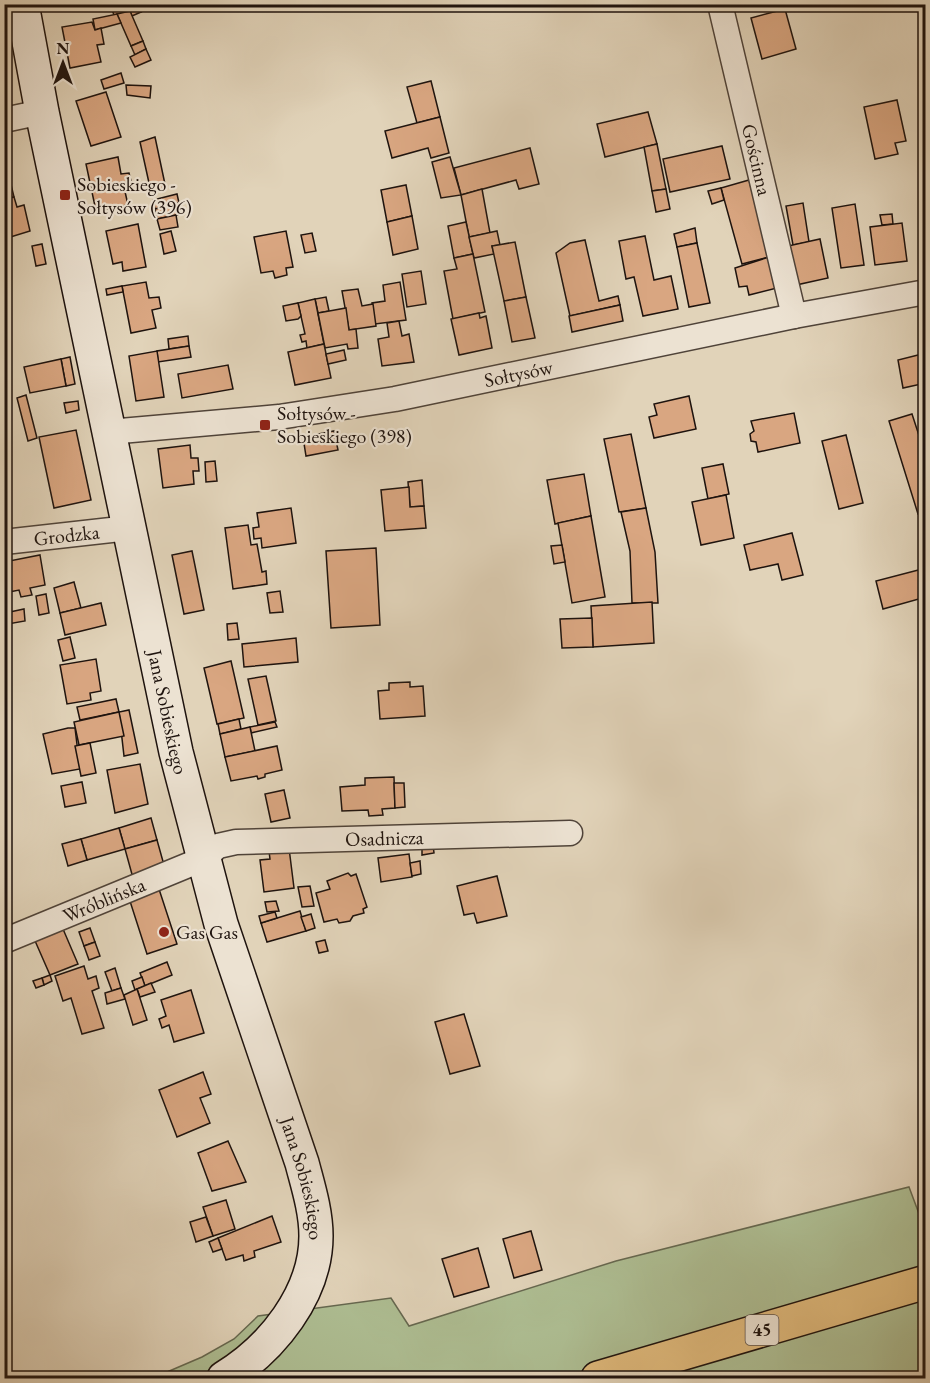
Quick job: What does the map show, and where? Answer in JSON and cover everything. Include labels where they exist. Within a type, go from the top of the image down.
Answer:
[{"type":"main road","name":"45","points":[[598,1378],[926,1282]]},
{"type":"street","name":"Jana Sobieskiego","points":[[22,4],[42,112],[176,752],[203,859],[249,1009],[302,1162],[316,1232],[312,1262],[304,1291],[268,1343],[243,1367],[224,1378]]},
{"type":"street","name":"Gościnna","points":[[720,4],[794,316]]},
{"type":"street","points":[[4,120],[42,112]]},
{"type":"street","name":"Sołtysów","points":[[109,432],[279,417],[395,399],[794,316],[926,292]]},
{"type":"street","name":"Grodzka","points":[[4,542],[129,528]]},
{"type":"street","name":"Osadnicza","points":[[203,859],[219,846],[236,842],[570,832]]},
{"type":"street","name":"Wróblińska","points":[[4,941],[203,859]]},
{"type":"green space","points":[[909,1187],[921,1219],[925,1218],[925,1378],[153,1378],[202,1357],[234,1339],[258,1316],[391,1298],[409,1326],[616,1261]]},
{"type":"building","points":[[59,4],[86,4],[60,10]]},
{"type":"building","points":[[110,4],[127,4],[130,11],[114,15]]},
{"type":"building","points":[[127,4],[138,4],[141,12],[132,16]]},
{"type":"building","points":[[138,4],[159,4],[141,12]]},
{"type":"building","points":[[785,9],[796,49],[762,59],[751,18]]},
{"type":"building","points":[[130,11],[143,41],[131,46],[117,14]]},
{"type":"building","points":[[117,14],[121,23],[95,30],[93,19]]},
{"type":"building","points":[[92,22],[95,30],[101,28],[104,44],[97,45],[101,62],[70,68],[62,27]]},
{"type":"building","points":[[143,41],[146,49],[135,55],[131,46]]},
{"type":"building","points":[[146,49],[151,60],[135,67],[130,57]]},
{"type":"building","points":[[121,73],[124,83],[104,89],[101,80]]},
{"type":"building","points":[[431,81],[440,117],[417,123],[407,87]]},
{"type":"building","points":[[126,85],[151,86],[150,98],[127,95]]},
{"type":"building","points":[[106,92],[121,137],[91,146],[76,101]]},
{"type":"building","points":[[897,100],[906,141],[895,143],[898,154],[875,159],[864,107]]},
{"type":"building","points":[[648,112],[657,144],[605,157],[597,124]]},
{"type":"building","points":[[440,117],[449,153],[431,158],[428,148],[392,158],[385,131]]},
{"type":"building","points":[[155,137],[166,189],[151,192],[140,142]]},
{"type":"building","points":[[657,144],[666,189],[652,191],[644,147]]},
{"type":"building","points":[[722,146],[730,179],[670,192],[663,159]]},
{"type":"building","points":[[530,148],[539,184],[519,189],[516,180],[461,195],[454,168]]},
{"type":"building","points":[[4,156],[14,197],[4,199]]},
{"type":"building","points":[[118,157],[121,174],[129,173],[132,185],[124,187],[128,205],[96,211],[86,164]]},
{"type":"building","points":[[450,157],[461,195],[441,198],[432,162]]},
{"type":"building","points":[[749,180],[769,257],[742,264],[721,188]]},
{"type":"building","points":[[406,185],[412,216],[387,222],[381,190]]},
{"type":"building","points":[[721,188],[724,200],[712,204],[708,191]]},
{"type":"building","points":[[482,189],[490,233],[469,237],[461,195]]},
{"type":"building","points":[[666,189],[670,209],[656,212],[652,191]]},
{"type":"building","points":[[177,194],[179,203],[155,209],[153,200]]},
{"type":"building","points":[[14,197],[17,207],[24,205],[30,231],[4,239],[4,199]]},
{"type":"building","points":[[179,203],[182,214],[157,219],[155,209]]},
{"type":"building","points":[[803,203],[809,242],[793,245],[786,206]]},
{"type":"building","points":[[855,204],[864,265],[841,268],[832,208]]},
{"type":"building","points":[[892,214],[893,224],[882,225],[880,215]]},
{"type":"building","points":[[176,215],[178,227],[160,230],[157,219]]},
{"type":"building","points":[[412,216],[418,249],[393,255],[387,222]]},
{"type":"building","points":[[466,222],[473,254],[454,258],[448,226]]},
{"type":"building","points":[[902,223],[907,261],[875,265],[870,227]]},
{"type":"building","points":[[138,224],[146,267],[123,271],[122,262],[113,264],[106,231]]},
{"type":"building","points":[[695,228],[697,243],[677,247],[674,234]]},
{"type":"building","points":[[171,231],[176,251],[164,254],[160,234]]},
{"type":"building","points":[[286,231],[293,267],[286,268],[287,275],[275,278],[273,271],[261,273],[254,237]]},
{"type":"building","points":[[497,231],[500,245],[492,246],[494,254],[474,258],[469,237]]},
{"type":"building","points":[[312,233],[316,251],[305,253],[301,235]]},
{"type":"building","points":[[645,236],[654,280],[671,276],[678,309],[643,316],[634,277],[626,279],[619,241]]},
{"type":"building","points":[[820,239],[828,278],[796,285],[788,246]]},
{"type":"building","points":[[585,240],[599,301],[618,296],[620,305],[570,316],[556,253],[570,243]]},
{"type":"building","points":[[515,242],[526,297],[504,301],[492,246]]},
{"type":"building","points":[[697,243],[710,303],[689,307],[677,247]]},
{"type":"building","points":[[42,244],[46,264],[36,266],[32,246]]},
{"type":"building","points":[[473,254],[485,312],[453,319],[444,271],[457,269],[454,258]]},
{"type":"building","points":[[769,257],[777,288],[749,295],[747,286],[739,287],[735,268]]},
{"type":"building","points":[[421,271],[426,304],[407,307],[402,274]]},
{"type":"building","points":[[146,282],[149,298],[159,297],[161,308],[152,310],[156,328],[131,333],[122,286]]},
{"type":"building","points":[[400,282],[406,320],[375,324],[372,303],[385,301],[383,285]]},
{"type":"building","points":[[122,286],[123,292],[107,295],[106,289]]},
{"type":"building","points":[[358,289],[362,306],[373,304],[376,326],[349,330],[342,291]]},
{"type":"building","points":[[326,297],[329,311],[318,313],[315,299]]},
{"type":"building","points":[[526,297],[535,338],[512,342],[504,301]]},
{"type":"building","points":[[315,299],[324,344],[307,348],[306,341],[302,342],[300,335],[305,334],[298,303]]},
{"type":"building","points":[[298,303],[301,316],[298,319],[286,321],[283,306]]},
{"type":"building","points":[[620,305],[623,321],[572,332],[569,316]]},
{"type":"building","points":[[346,308],[349,330],[356,329],[358,348],[348,349],[347,344],[325,348],[318,313]]},
{"type":"building","points":[[479,313],[480,318],[486,316],[492,348],[459,355],[451,319]]},
{"type":"building","points":[[399,321],[402,336],[409,334],[414,362],[382,366],[378,339],[389,337],[387,323]]},
{"type":"building","points":[[188,336],[189,346],[169,349],[168,339]]},
{"type":"building","points":[[324,344],[331,378],[295,385],[288,352]]},
{"type":"building","points":[[189,346],[191,357],[158,362],[157,351]]},
{"type":"building","points":[[344,350],[346,360],[328,364],[326,354]]},
{"type":"building","points":[[157,351],[164,397],[136,401],[129,356]]},
{"type":"building","points":[[926,353],[926,383],[903,388],[898,360]]},
{"type":"building","points":[[70,357],[75,384],[66,386],[61,359]]},
{"type":"building","points":[[61,359],[66,386],[30,393],[24,367]]},
{"type":"building","points":[[228,365],[233,389],[182,398],[178,374]]},
{"type":"building","points":[[26,395],[37,438],[28,441],[17,398]]},
{"type":"building","points":[[689,396],[696,429],[654,438],[649,417],[657,415],[654,404]]},
{"type":"building","points":[[78,401],[79,410],[66,413],[64,403]]},
{"type":"building","points":[[794,413],[800,443],[758,452],[756,442],[751,441],[750,434],[754,431],[751,421]]},
{"type":"building","points":[[912,414],[926,457],[926,511],[918,514],[889,421]]},
{"type":"building","points":[[76,430],[91,500],[54,508],[39,437]]},
{"type":"building","points":[[334,431],[338,450],[306,456],[303,437]]},
{"type":"building","points":[[631,434],[646,508],[619,512],[604,439]]},
{"type":"building","points":[[846,435],[863,503],[839,509],[822,441]]},
{"type":"building","points":[[190,445],[191,458],[198,458],[199,471],[193,471],[194,484],[163,488],[158,449]]},
{"type":"building","points":[[215,461],[217,481],[206,482],[205,462]]},
{"type":"building","points":[[723,464],[729,494],[708,499],[702,468]]},
{"type":"building","points":[[584,474],[591,516],[555,524],[547,480]]},
{"type":"building","points":[[422,480],[424,506],[410,507],[408,482]]},
{"type":"building","points":[[409,487],[410,507],[424,506],[426,528],[385,531],[381,490]]},
{"type":"building","points":[[726,495],[734,538],[701,545],[692,502]]},
{"type":"building","points":[[291,508],[296,543],[262,548],[261,538],[254,539],[253,528],[259,527],[257,513]]},
{"type":"building","points":[[646,508],[655,552],[658,603],[632,603],[630,551],[621,512]]},
{"type":"building","points":[[591,516],[605,597],[572,603],[558,523]]},
{"type":"building","points":[[248,525],[251,545],[257,544],[262,572],[266,571],[267,584],[233,589],[225,528]]},
{"type":"building","points":[[792,533],[803,575],[782,580],[778,564],[750,570],[744,545]]},
{"type":"building","points":[[562,545],[565,562],[554,564],[551,546]]},
{"type":"building","points":[[376,548],[380,625],[331,628],[326,551]]},
{"type":"building","points":[[192,551],[204,610],[184,614],[172,555]]},
{"type":"building","points":[[40,555],[45,585],[30,588],[32,595],[21,597],[19,590],[4,593],[4,562]]},
{"type":"building","points":[[926,568],[926,597],[883,609],[876,581]]},
{"type":"building","points":[[74,582],[81,608],[60,613],[54,588]]},
{"type":"building","points":[[280,591],[283,612],[270,613],[267,593]]},
{"type":"building","points":[[46,594],[49,613],[39,615],[36,596]]},
{"type":"building","points":[[652,602],[654,643],[593,647],[591,606]]},
{"type":"building","points":[[101,603],[106,625],[65,635],[60,613]]},
{"type":"building","points":[[24,609],[25,621],[8,624],[5,613]]},
{"type":"building","points":[[592,618],[593,647],[562,648],[560,619]]},
{"type":"building","points":[[237,623],[239,639],[228,640],[227,624]]},
{"type":"building","points":[[70,637],[75,658],[63,661],[58,640]]},
{"type":"building","points":[[296,638],[298,662],[244,667],[242,644]]},
{"type":"building","points":[[96,659],[101,691],[90,693],[91,700],[67,704],[60,665]]},
{"type":"building","points":[[231,661],[244,718],[217,724],[204,668]]},
{"type":"building","points":[[266,676],[276,721],[258,725],[248,679]]},
{"type":"building","points":[[410,682],[410,687],[423,686],[425,716],[380,719],[378,691],[389,690],[389,683]]},
{"type":"building","points":[[116,699],[119,712],[80,720],[77,707]]},
{"type":"building","points":[[129,710],[138,753],[124,756],[119,712]]},
{"type":"building","points":[[119,712],[124,736],[79,745],[74,722]]},
{"type":"building","points":[[239,719],[241,729],[220,734],[218,724]]},
{"type":"building","points":[[275,722],[277,727],[251,733],[250,727]]},
{"type":"building","points":[[250,727],[255,751],[225,757],[220,734]]},
{"type":"building","points":[[75,728],[80,769],[52,774],[43,734]]},
{"type":"building","points":[[90,743],[96,773],[81,776],[75,746]]},
{"type":"building","points":[[277,746],[282,770],[265,774],[265,777],[258,779],[257,776],[231,781],[225,757]]},
{"type":"building","points":[[140,764],[148,804],[115,813],[107,770]]},
{"type":"building","points":[[394,777],[395,808],[382,809],[383,815],[369,816],[368,810],[342,811],[340,787],[365,785],[365,778]]},
{"type":"building","points":[[82,782],[86,803],[65,807],[61,786]]},
{"type":"building","points":[[394,783],[404,783],[405,807],[395,808]]},
{"type":"building","points":[[284,790],[290,818],[271,822],[265,794]]},
{"type":"building","points":[[151,818],[157,840],[125,849],[119,828]]},
{"type":"building","points":[[119,828],[125,849],[87,860],[81,839]]},
{"type":"building","points":[[81,839],[87,860],[68,866],[62,844]]},
{"type":"building","points":[[157,840],[164,865],[133,878],[125,849]]},
{"type":"building","points":[[433,845],[434,853],[422,855],[422,849]]},
{"type":"building","points":[[289,848],[294,888],[264,892],[260,860],[270,859],[269,851]]},
{"type":"building","points":[[409,854],[412,877],[381,882],[378,858]]},
{"type":"building","points":[[420,861],[421,874],[412,876],[410,863]]},
{"type":"building","points":[[348,873],[351,876],[356,874],[367,907],[363,909],[364,913],[353,916],[350,921],[339,923],[337,919],[324,922],[316,893],[330,889],[327,881]]},
{"type":"building","points":[[497,876],[507,916],[477,923],[474,913],[464,915],[457,886]]},
{"type":"building","points":[[157,883],[177,944],[147,954],[128,895]]},
{"type":"building","points":[[310,886],[314,906],[302,907],[298,887]]},
{"type":"building","points":[[276,901],[279,911],[267,912],[265,902]]},
{"type":"building","points":[[300,911],[306,931],[267,942],[261,923]]},
{"type":"building","points":[[275,912],[277,918],[261,923],[259,916]]},
{"type":"building","points":[[311,914],[315,928],[306,931],[301,917]]},
{"type":"building","points":[[60,922],[78,964],[50,975],[32,934]]},
{"type":"building","points":[[90,928],[95,942],[84,946],[79,932]]},
{"type":"building","points":[[325,940],[328,951],[319,953],[316,942]]},
{"type":"building","points":[[95,942],[100,956],[89,960],[84,946]]},
{"type":"building","points":[[167,962],[172,975],[145,986],[140,973]]},
{"type":"building","points":[[84,966],[88,979],[96,976],[99,988],[92,991],[104,1028],[82,1034],[71,998],[63,1001],[55,976]]},
{"type":"building","points":[[115,968],[121,988],[112,991],[105,972]]},
{"type":"building","points":[[50,975],[52,981],[44,985],[42,978]]},
{"type":"building","points":[[142,977],[145,986],[135,990],[132,981]]},
{"type":"building","points":[[42,978],[44,985],[36,988],[33,981]]},
{"type":"building","points":[[151,983],[155,992],[140,997],[137,989]]},
{"type":"building","points":[[121,988],[125,999],[107,1004],[105,993]]},
{"type":"building","points":[[137,989],[147,1020],[133,1025],[124,995]]},
{"type":"building","points":[[191,990],[204,1033],[174,1042],[169,1025],[162,1028],[159,1019],[166,1016],[161,1000]]},
{"type":"building","points":[[464,1014],[480,1066],[450,1074],[435,1022]]},
{"type":"building","points":[[203,1072],[211,1094],[200,1098],[210,1123],[177,1137],[159,1090]]},
{"type":"building","points":[[228,1141],[246,1182],[212,1191],[198,1153]]},
{"type":"building","points":[[226,1200],[235,1229],[213,1236],[203,1207]]},
{"type":"building","points":[[272,1216],[281,1242],[254,1251],[255,1257],[244,1261],[243,1255],[226,1260],[218,1238]]},
{"type":"building","points":[[206,1217],[213,1236],[196,1242],[190,1222]]},
{"type":"building","points":[[531,1231],[542,1270],[514,1278],[503,1239]]},
{"type":"building","points":[[218,1238],[222,1249],[213,1252],[209,1242]]},
{"type":"building","points":[[478,1248],[489,1287],[454,1297],[442,1259]]},
{"type":"place","name":"Sobieskiego - Sołtysów (396)","points":[[65,195]]},
{"type":"place","name":"Sołtysów - Sobieskiego (398)","points":[[265,425]]},
{"type":"place","name":"Gas Gas","points":[[164,932]]}]
